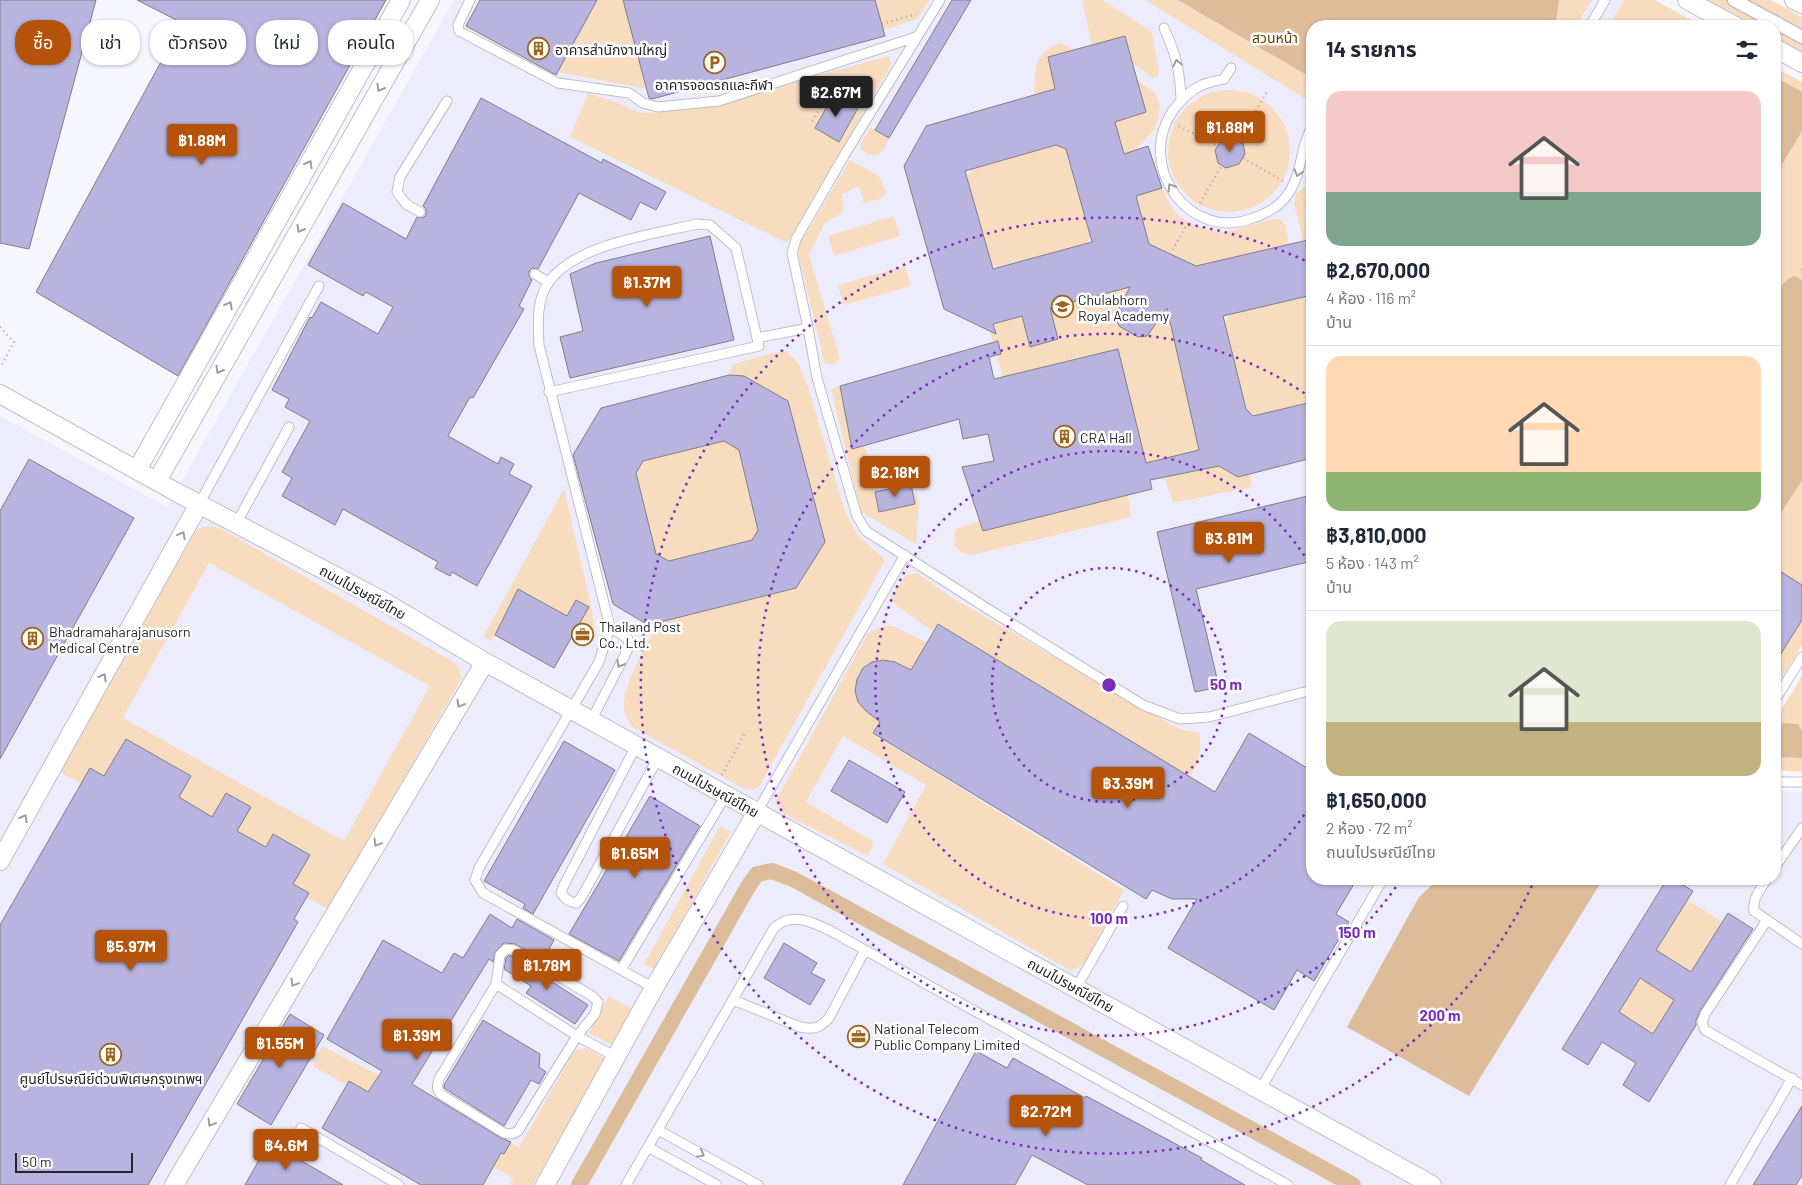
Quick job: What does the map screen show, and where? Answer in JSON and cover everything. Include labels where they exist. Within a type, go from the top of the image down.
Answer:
[{"type":"street","points":[[137,470],[401,0]]},
{"type":"street","points":[[157,481],[430,0]]},
{"type":"street","points":[[1687,0],[1724,20]]},
{"type":"street","points":[[1734,0],[1771,20]]},
{"type":"street","points":[[1794,0],[1802,4]]},
{"type":"street","points":[[1781,26],[1802,37]]},
{"type":"street","points":[[1781,51],[1802,63]]},
{"type":"street","name":"ถนนไปรษณีย์ไทย","points":[[0,394],[199,504],[381,600],[484,662],[1432,1185]]},
{"type":"street","points":[[164,422],[167,430],[171,433],[184,432]]},
{"type":"street","points":[[0,861],[199,504]]},
{"type":"street","points":[[174,1185],[484,662]]},
{"type":"street","points":[[545,1185],[654,988],[757,812]]},
{"type":"lane","points":[[470,0],[458,25],[460,31],[558,83],[629,93],[642,102],[658,107],[719,101],[916,37]]},
{"type":"lane","points":[[940,0],[845,154],[796,239],[792,253],[817,378],[857,516],[866,531],[988,609],[1143,705],[1180,720],[1209,717],[1306,692]]},
{"type":"lane","points":[[1593,20],[1605,0]]},
{"type":"lane","points":[[1164,28],[1174,50],[1180,78],[1181,99]]},
{"type":"lane","points":[[1232,68],[1224,79],[1201,86],[1181,99],[1167,119],[1160,141],[1160,164],[1168,186],[1182,204],[1201,216],[1223,222],[1246,221],[1267,213],[1284,198],[1298,178],[1306,138]]},
{"type":"lane","points":[[420,212],[406,204],[397,192],[400,177],[447,102]]},
{"type":"lane","points":[[549,392],[760,346],[736,248],[710,226],[697,224],[598,248],[565,266],[548,282],[541,299],[538,345],[549,392],[610,627],[599,662],[479,868],[475,880],[483,893],[654,988]]},
{"type":"lane","points":[[535,274],[548,282]]},
{"type":"lane","points":[[199,504],[319,286]]},
{"type":"lane","points":[[757,338],[808,328]]},
{"type":"lane","points":[[236,524],[289,427]]},
{"type":"lane","points":[[757,812],[905,555]]},
{"type":"lane","points":[[591,720],[629,647],[628,639],[610,627]]},
{"type":"lane","points":[[1781,690],[1802,657]]},
{"type":"lane","points":[[636,746],[563,887],[561,893],[564,898],[571,902],[576,902],[581,898],[658,758]]},
{"type":"lane","points":[[1781,782],[1802,782]]},
{"type":"lane","points":[[621,970],[720,792]]},
{"type":"lane","points":[[1781,859],[1802,828]]},
{"type":"lane","points":[[1260,1090],[1380,885]]},
{"type":"lane","points":[[1763,885],[1756,895],[1753,904],[1754,911],[1802,944]]},
{"type":"lane","points":[[1076,988],[1123,906]]},
{"type":"lane","points":[[626,1185],[774,928],[785,921],[795,920],[810,922],[830,930],[1288,1185]]},
{"type":"lane","points":[[1767,920],[1705,1014],[1702,1022],[1705,1030],[1802,1085]]},
{"type":"lane","points":[[506,949],[514,950],[592,996],[598,1002],[595,1014],[577,1036],[518,1131],[512,1134],[504,1133],[438,1092],[439,1079],[496,984],[500,955],[506,949]]},
{"type":"lane","points":[[732,1000],[812,1030],[822,1026],[829,1018],[865,950]]},
{"type":"lane","points":[[496,984],[577,1036],[616,1057]]},
{"type":"lane","points":[[1730,1185],[1792,1078]]},
{"type":"lane","points":[[301,1128],[398,1185]]},
{"type":"lane","points":[[658,1130],[758,1185]]},
{"type":"lane","points":[[648,1147],[717,1185]]},
{"type":"path","points":[[882,24],[915,15],[920,8]]},
{"type":"path","points":[[806,73],[832,89],[812,121]]},
{"type":"path","points":[[1238,141],[1268,90]]},
{"type":"path","points":[[1167,119],[1218,146]]},
{"type":"path","points":[[1242,158],[1292,186]]},
{"type":"path","points":[[0,327],[14,342],[0,368]]},
{"type":"path","points":[[720,792],[746,731]]},
{"type":"shaded area","name":"Thailand Post Co., Ltd.","points":[[454,0],[1624,0],[1612,20],[1306,20],[1306,885],[1781,885],[1781,791],[1802,792],[1802,1185],[0,1185],[0,416],[167,507]]},
{"type":"shaded area","name":"สวนหน้า","points":[[1178,0],[1559,0],[1556,20],[1306,20],[1306,75]]},
{"type":"shaded area","points":[[1781,80],[1802,92],[1802,131],[1781,166]]},
{"type":"shaded area","points":[[1795,276],[1802,280],[1802,480],[1781,513],[1781,287],[1791,277]]},
{"type":"shaded area","points":[[1783,723],[1798,724],[1802,731],[1802,758],[1781,757],[1781,726]]},
{"type":"shaded area","points":[[1432,885],[1599,885],[1469,1096],[1347,1027],[1419,897]]},
{"type":"green space","name":"อาคารจอดรถและกีฬา","points":[[597,0],[930,0],[916,19],[883,30],[646,89],[558,72]]},
{"type":"green space","points":[[1082,0],[1103,0],[1152,32],[1159,71],[1158,76],[1153,78],[1132,63],[1125,36],[1092,45]]},
{"type":"green space","name":"สวนหน้า","points":[[1145,0],[1592,0],[1580,20],[1306,20],[1306,99]]},
{"type":"green space","points":[[1624,0],[1655,0],[1691,20],[1612,20]]},
{"type":"green space","points":[[1704,0],[1771,0],[1802,17],[1802,54],[1781,42],[1781,20],[1741,20]]},
{"type":"green space","points":[[1060,43],[1137,80],[1154,92],[1160,104],[1158,120],[1153,131],[1136,150],[1124,154],[1115,121],[1034,95],[1037,63],[1040,57],[1051,47]]},
{"type":"green space","points":[[889,56],[891,65],[787,243],[570,137],[588,93],[638,112],[657,113],[742,96]]},
{"type":"green space","points":[[1781,70],[1802,82],[1802,645],[1781,679]]},
{"type":"green space","points":[[1229,90],[1253,94],[1272,108],[1286,127],[1290,151],[1286,175],[1272,194],[1253,208],[1229,212],[1205,208],[1186,194],[1172,175],[1168,151],[1172,127],[1186,108],[1205,94]]},
{"type":"green space","points":[[871,127],[889,138],[884,149],[878,155],[869,155],[862,150],[860,144]]},
{"type":"green space","points":[[1056,145],[1066,149],[1091,236],[1086,244],[999,267],[991,264],[967,178],[970,170]]},
{"type":"green space","points":[[850,160],[879,176],[886,192],[883,198],[864,203],[859,186],[842,194],[843,212],[824,224],[809,255],[840,359],[834,364],[825,364],[797,249]]},
{"type":"green space","points":[[1306,187],[1306,240],[1303,241],[1294,203],[1296,194]]},
{"type":"green space","points":[[1162,188],[1172,208],[1180,217],[1198,227],[1224,233],[1272,219],[1280,219],[1285,225],[1289,244],[1196,266],[1149,244],[1136,196]]},
{"type":"green space","points":[[894,216],[900,236],[834,256],[828,236]]},
{"type":"green space","points":[[905,266],[911,286],[844,305],[838,285]]},
{"type":"green space","points":[[1129,287],[1167,308],[1200,454],[1237,477],[1250,474],[1252,487],[1173,503],[1165,478],[1150,480],[1118,349],[1003,377],[988,325]]},
{"type":"green space","points":[[1306,296],[1306,403],[1253,416],[1246,409],[1224,323],[1230,315]]},
{"type":"green space","points":[[778,352],[787,352],[799,364],[808,387],[845,512],[858,535],[884,559],[884,562],[760,785],[753,790],[743,788],[631,726],[624,707],[631,676],[658,623],[796,588],[825,542],[788,401],[745,376],[729,375],[733,364]]},
{"type":"green space","points":[[845,385],[880,496],[916,493],[919,505],[916,544],[861,512],[831,389]]},
{"type":"green space","points":[[724,441],[739,450],[758,530],[752,540],[669,561],[656,554],[636,473],[643,461]]},
{"type":"green space","points":[[564,489],[591,605],[596,638],[519,593],[491,641],[483,637]]},
{"type":"green space","points":[[1128,495],[1131,517],[972,555],[961,552],[955,544],[956,529],[980,521]]},
{"type":"green space","points":[[207,526],[220,528],[457,664],[462,678],[328,909],[59,772],[196,530]],"holes":[[[209,563],[430,686],[344,841],[123,718]]]},
{"type":"green space","points":[[917,573],[951,597],[1177,728],[1199,733],[1199,756],[1190,777],[934,632],[889,600],[906,575]]},
{"type":"green space","points":[[885,626],[893,626],[927,643],[873,734],[1124,890],[1084,964],[1071,971],[883,864],[926,785],[843,736],[806,802],[874,842],[868,856],[784,814],[775,802],[868,633]]},
{"type":"green space","points":[[1802,676],[1802,772],[1781,770],[1781,710]]},
{"type":"green space","points":[[720,826],[731,832],[654,970],[644,964]]},
{"type":"green space","points":[[1687,900],[1722,922],[1691,972],[1656,950]]},
{"type":"green space","points":[[1640,978],[1674,1000],[1653,1034],[1619,1012]]},
{"type":"green space","points":[[609,996],[632,1009],[612,1045],[589,1033]]},
{"type":"green space","points":[[322,1046],[519,1147],[575,1050],[586,1048],[605,1059],[533,1185],[509,1185],[513,1178],[313,1066]]},
{"type":"building","points":[[0,0],[96,0],[91,20],[81,20],[81,56],[29,249],[0,243]]},
{"type":"building","points":[[137,0],[386,0],[375,20],[328,20],[328,65],[350,65],[178,376],[36,292],[159,65],[246,65],[246,20],[176,20]]},
{"type":"building","name":"อาคารสำนักงานใหญ่","points":[[480,0],[597,0],[556,75],[466,26]]},
{"type":"building","name":"อาคารจอดรถและกีฬา","points":[[623,0],[875,0],[885,36],[652,99],[649,98]]},
{"type":"building","points":[[952,0],[971,0],[889,138],[875,130]]},
{"type":"building","points":[[1125,36],[1146,112],[1115,122],[1124,154],[1148,146],[1162,188],[1136,196],[1149,244],[1196,266],[1306,240],[1306,296],[1223,316],[1246,409],[1253,416],[1306,403],[1306,460],[1238,477],[1219,466],[1150,480],[1152,489],[983,531],[962,467],[994,461],[988,434],[963,439],[959,419],[852,449],[840,386],[998,341],[1001,354],[989,357],[994,379],[1118,349],[1146,463],[1199,450],[1167,308],[1147,336],[1138,337],[1119,326],[1115,316],[1130,287],[1050,308],[1058,339],[1030,347],[1022,316],[993,324],[996,334],[944,309],[904,166],[926,126],[1055,89],[1048,57]],"holes":[[[1056,145],[1066,149],[1092,242],[993,269],[965,171]]]},
{"type":"building","points":[[834,94],[858,108],[839,142],[815,128]]},
{"type":"building","points":[[481,98],[602,163],[603,159],[666,192],[656,210],[640,202],[631,220],[579,193],[538,269],[532,268],[529,271],[529,277],[532,280],[519,306],[524,309],[473,398],[470,397],[448,436],[498,464],[501,457],[514,464],[509,474],[532,486],[477,586],[452,572],[450,576],[435,568],[438,562],[343,509],[335,525],[282,496],[292,478],[282,472],[310,421],[285,407],[289,399],[272,390],[310,317],[312,318],[321,302],[378,334],[393,307],[366,292],[363,296],[308,265],[343,203],[406,239],[417,217],[423,218],[426,215],[426,209],[423,206]]},
{"type":"building","points":[[1231,137],[1243,144],[1245,154],[1239,164],[1226,168],[1218,163],[1215,150],[1221,141]]},
{"type":"building","points":[[710,236],[734,340],[570,378],[560,337],[583,331],[570,274],[596,263]]},
{"type":"building","points":[[729,375],[744,376],[788,401],[825,542],[796,588],[648,625],[613,604],[573,455],[601,408]],"holes":[[[724,441],[739,450],[758,530],[752,540],[669,561],[656,554],[636,473],[643,461]]]},
{"type":"building","name":"Bhadramaharajanusorn Medical Centre","points":[[29,459],[134,518],[0,759],[0,511]]},
{"type":"building","points":[[911,484],[915,504],[879,512],[875,492]]},
{"type":"building","points":[[1306,496],[1306,562],[1196,589],[1219,687],[1195,692],[1157,532]]},
{"type":"building","points":[[1781,572],[1802,585],[1802,620],[1781,653]]},
{"type":"building","points":[[518,589],[567,616],[576,600],[589,607],[554,668],[495,635]]},
{"type":"building","points":[[938,624],[1215,792],[1249,733],[1306,767],[1306,885],[1353,885],[1336,914],[1349,922],[1314,981],[1297,970],[1274,1010],[1168,948],[1197,899],[1172,899],[1152,890],[1146,899],[873,733],[880,722],[858,702],[855,691],[857,679],[863,668],[872,662],[883,660],[895,662],[911,670]]},
{"type":"building","name":"ศูนย์ไปรษณีย์ด่วนพิเศษกรุงเทพฯ","points":[[126,739],[191,776],[179,797],[212,817],[226,793],[251,807],[237,831],[266,847],[273,834],[310,855],[293,884],[309,893],[294,919],[298,922],[148,1185],[0,1185],[0,925],[90,768],[104,776]]},
{"type":"building","points":[[564,741],[615,770],[533,914],[523,908],[525,904],[484,881]]},
{"type":"building","points":[[849,760],[905,792],[887,823],[831,791]]},
{"type":"building","points":[[650,796],[700,826],[619,961],[569,934]]},
{"type":"building","points":[[1663,885],[1683,885],[1693,891],[1656,950],[1691,972],[1728,913],[1753,929],[1700,1011],[1696,1025],[1649,1102],[1623,1085],[1636,1063],[1602,1042],[1588,1065],[1562,1049]],"holes":[[[1640,978],[1674,1000],[1653,1034],[1619,1012]]]},
{"type":"building","points":[[490,914],[512,928],[517,919],[554,940],[543,960],[515,944],[504,943],[496,951],[493,962],[489,959],[412,1084],[501,1138],[511,1142],[504,1154],[501,1153],[483,1185],[421,1185],[322,1128],[349,1081],[368,1092],[382,1071],[327,1039],[383,940],[442,973],[454,953],[463,958]]},
{"type":"building","points":[[784,943],[817,963],[811,973],[825,980],[810,1005],[764,978]]},
{"type":"building","points":[[508,956],[512,956],[537,971],[588,1005],[575,1024],[526,993],[531,986],[504,969]]},
{"type":"building","points":[[290,1014],[324,1035],[271,1125],[237,1104]]},
{"type":"building","points":[[483,1020],[540,1054],[539,1067],[546,1072],[539,1084],[531,1080],[504,1126],[444,1088]]},
{"type":"building","points":[[976,1051],[1007,1068],[1013,1058],[1085,1098],[1086,1096],[1202,1158],[1201,1160],[1245,1185],[1088,1185],[1032,1155],[1015,1185],[903,1185]]},
{"type":"building","points":[[1802,1106],[1802,1175],[1796,1185],[1753,1185]]},
{"type":"building","points":[[269,1142],[343,1185],[245,1185]]},
{"type":"waterway","points":[[579,1185],[749,885],[757,874],[772,871],[793,879],[1353,1185]]},
{"type":"place","name":"อาคารสำนักงานใหญ่","points":[[539,49]]},
{"type":"place","name":"อาคารจอดรถและกีฬา","points":[[714,62]]},
{"type":"place","name":"Chulabhorn Royal Academy","points":[[1062,307]]},
{"type":"place","name":"CRA Hall","points":[[1064,437]]},
{"type":"place","name":"Thailand Post Co., Ltd.","points":[[583,634]]},
{"type":"place","name":"Bhadramaharajanusorn Medical Centre","points":[[33,639]]},
{"type":"place","name":"National Telecom Public Company Limited","points":[[858,1036]]},
{"type":"place","name":"ศูนย์ไปรษณีย์ด่วนพิเศษกรุงเทพฯ","points":[[111,1055]]}]
